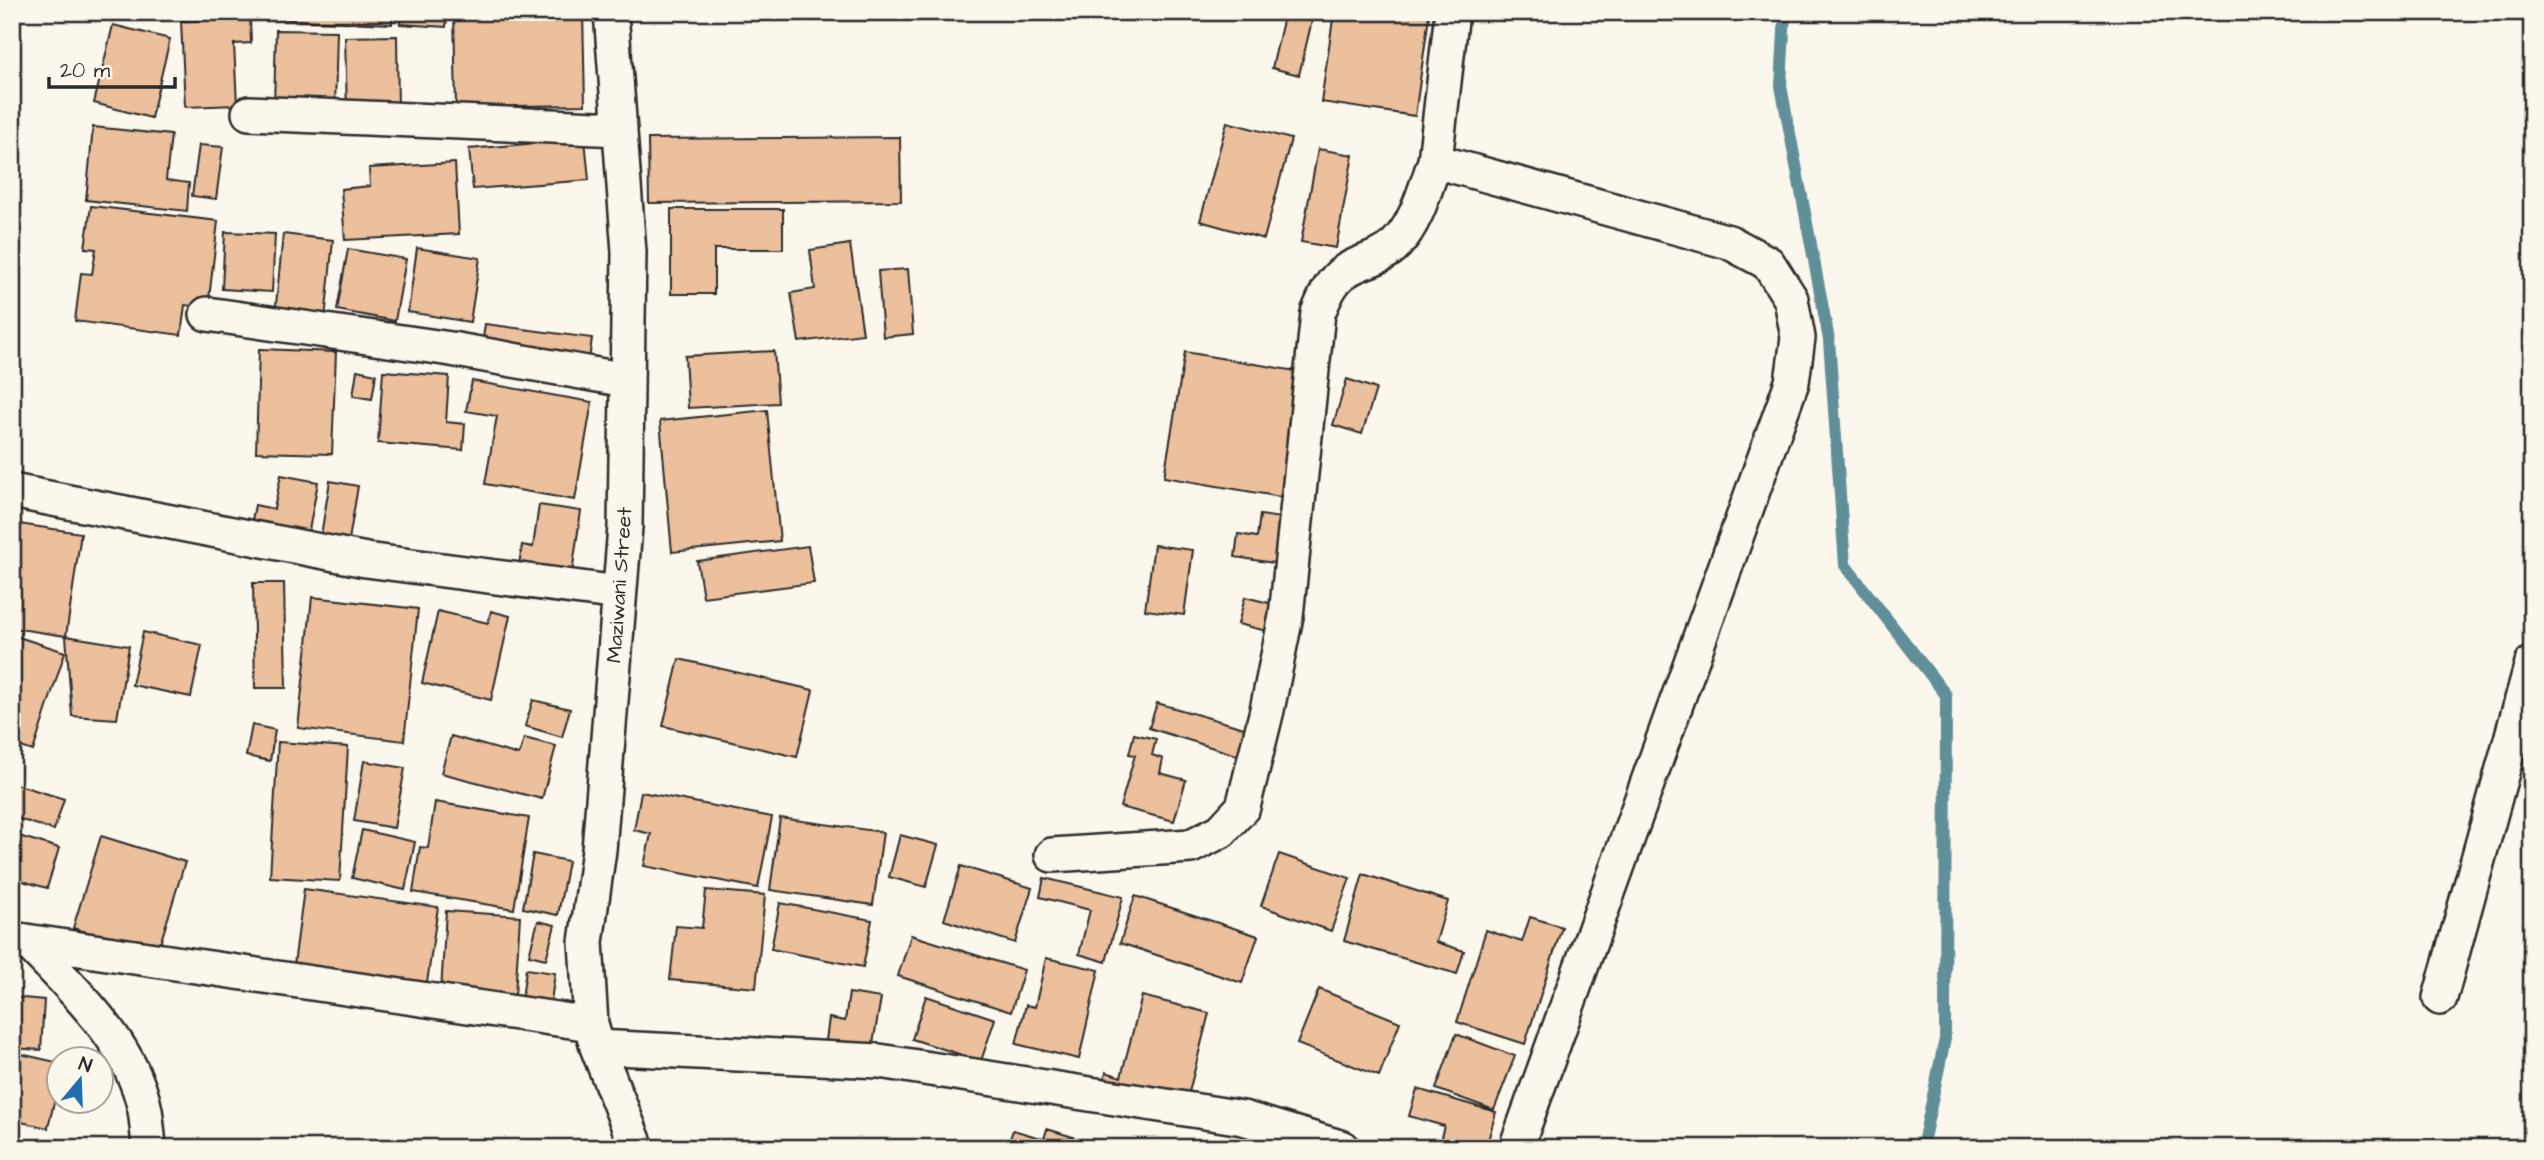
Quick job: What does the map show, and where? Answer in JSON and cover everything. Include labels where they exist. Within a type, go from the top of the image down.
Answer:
[{"type":"street","name":"Maziwani Street","points":[[611,12],[629,252],[625,527],[599,850],[586,942],[594,1036],[637,1148]]},
{"type":"street","points":[[1052,855],[1191,846],[1221,831],[1243,807],[1267,710],[1286,616],[1318,313],[1330,288],[1344,271],[1381,256],[1395,246],[1407,230],[1435,161],[1452,12]]},
{"type":"street","points":[[249,113],[620,129]]},
{"type":"street","points":[[1435,161],[1729,242],[1768,263],[1791,299],[1798,338],[1792,383],[1516,1148]]},
{"type":"street","points":[[207,314],[451,349],[626,380]]},
{"type":"street","points":[[12,491],[366,560],[619,593]]},
{"type":"street","points":[[2440,998],[2532,663]]},
{"type":"street","points":[[19,940],[594,1036],[879,1061],[1243,1118],[1343,1148]]},
{"type":"street","points":[[19,940],[108,1031],[130,1068],[145,1109],[149,1148]]},
{"type":"building","points":[[270,12],[392,12],[392,24],[270,19]]},
{"type":"building","points":[[401,12],[447,12],[446,27],[400,24]]},
{"type":"building","points":[[454,12],[583,12],[585,105],[456,107]]},
{"type":"building","points":[[1285,12],[1314,12],[1299,75],[1272,68]]},
{"type":"building","points":[[1334,12],[1401,12],[1429,16],[1415,116],[1321,102]]},
{"type":"building","points":[[250,18],[251,43],[234,44],[237,105],[185,107],[181,21]]},
{"type":"building","points":[[113,25],[170,39],[151,118],[94,103]]},
{"type":"building","points":[[276,30],[337,31],[335,108],[274,106]]},
{"type":"building","points":[[397,36],[398,110],[347,111],[345,37]]},
{"type":"building","points":[[1227,122],[1291,139],[1264,239],[1200,221]]},
{"type":"building","points":[[93,127],[171,135],[166,180],[189,183],[187,211],[86,200]]},
{"type":"building","points":[[900,137],[901,201],[649,203],[648,139]]},
{"type":"building","points":[[585,139],[589,180],[473,189],[469,149]]},
{"type":"building","points":[[199,145],[223,147],[216,199],[192,196]]},
{"type":"building","points":[[1318,149],[1353,155],[1336,248],[1301,242]]},
{"type":"building","points":[[455,163],[459,234],[345,240],[341,189],[370,186],[369,168]]},
{"type":"building","points":[[91,206],[218,221],[208,308],[185,305],[181,335],[75,321],[81,273],[92,274],[96,249],[85,248]]},
{"type":"building","points":[[671,209],[783,209],[783,249],[714,249],[714,294],[671,294]]},
{"type":"building","points":[[225,232],[275,234],[272,292],[222,289]]},
{"type":"building","points":[[283,234],[333,240],[325,320],[275,315]]},
{"type":"building","points":[[850,244],[863,334],[799,342],[791,293],[815,289],[810,250]]},
{"type":"building","points":[[417,248],[480,258],[470,322],[408,312]]},
{"type":"building","points":[[348,249],[406,259],[395,321],[337,310]]},
{"type":"building","points":[[908,269],[913,334],[883,337],[878,271]]},
{"type":"building","points":[[485,324],[592,338],[589,360],[482,345]]},
{"type":"building","points":[[259,349],[336,352],[332,454],[256,452]]},
{"type":"building","points":[[774,351],[778,403],[688,408],[685,356]]},
{"type":"building","points":[[1185,352],[1302,372],[1281,497],[1164,477]]},
{"type":"building","points":[[357,370],[376,374],[372,399],[353,396]]},
{"type":"building","points":[[383,371],[449,376],[446,422],[465,424],[463,450],[378,443]]},
{"type":"building","points":[[1347,379],[1376,389],[1362,434],[1333,425]]},
{"type":"building","points":[[472,381],[592,402],[575,500],[485,484],[497,416],[466,411]]},
{"type":"building","points":[[767,410],[780,541],[672,552],[660,421]]},
{"type":"building","points":[[281,475],[318,482],[307,541],[250,530],[255,505],[274,509]]},
{"type":"building","points":[[330,481],[358,486],[348,546],[320,541]]},
{"type":"building","points":[[539,505],[581,511],[571,580],[518,572],[522,545],[533,547]]},
{"type":"building","points":[[1260,515],[1281,518],[1274,563],[1235,557],[1238,534],[1257,537]]},
{"type":"building","points":[[12,523],[81,533],[66,636],[12,628]]},
{"type":"building","points":[[1154,545],[1193,550],[1184,615],[1145,610]]},
{"type":"building","points":[[808,546],[814,583],[703,597],[697,561]]},
{"type":"building","points":[[253,583],[284,583],[286,688],[255,688]]},
{"type":"building","points":[[312,597],[418,609],[404,741],[298,728]]},
{"type":"building","points":[[1245,597],[1273,604],[1267,631],[1238,624]]},
{"type":"building","points":[[438,611],[488,623],[491,611],[510,616],[491,700],[422,683]]},
{"type":"building","points":[[143,632],[202,645],[191,697],[132,685]]},
{"type":"building","points":[[12,635],[65,652],[33,751],[12,744]]},
{"type":"building","points":[[66,636],[129,646],[117,719],[72,716]]},
{"type":"building","points":[[679,659],[813,690],[797,757],[663,726]]},
{"type":"building","points":[[533,700],[570,709],[562,737],[525,726]]},
{"type":"building","points":[[1157,703],[1251,730],[1243,757],[1149,728]]},
{"type":"building","points":[[252,725],[275,730],[270,761],[246,756]]},
{"type":"building","points":[[1134,734],[1156,739],[1152,755],[1163,759],[1160,773],[1186,780],[1174,821],[1120,807],[1135,755],[1129,754]]},
{"type":"building","points":[[451,736],[519,755],[524,738],[556,746],[542,799],[441,773]]},
{"type":"building","points":[[278,742],[348,747],[340,881],[270,877]]},
{"type":"building","points":[[364,761],[405,768],[394,828],[354,821]]},
{"type":"building","points":[[12,783],[64,799],[54,830],[12,817]]},
{"type":"building","points":[[641,792],[772,817],[758,888],[644,866],[651,834],[634,830]]},
{"type":"building","points":[[435,802],[529,818],[514,909],[413,892],[420,847],[428,848]]},
{"type":"building","points":[[780,818],[883,832],[873,905],[770,890]]},
{"type":"building","points":[[362,830],[415,842],[405,890],[352,878]]},
{"type":"building","points":[[12,834],[59,848],[47,888],[12,878]]},
{"type":"building","points":[[900,835],[938,845],[926,887],[889,877]]},
{"type":"building","points":[[101,836],[185,862],[157,954],[73,928]]},
{"type":"building","points":[[533,854],[568,861],[558,915],[523,908]]},
{"type":"building","points":[[1279,854],[1350,878],[1331,931],[1261,906]]},
{"type":"building","points":[[961,866],[1032,888],[1015,943],[944,920]]},
{"type":"building","points":[[1363,874],[1448,901],[1436,942],[1464,951],[1457,974],[1344,941]]},
{"type":"building","points":[[1044,878],[1123,897],[1106,962],[1079,954],[1090,910],[1040,897]]},
{"type":"building","points":[[304,889],[438,907],[426,990],[293,972]]},
{"type":"building","points":[[706,890],[765,895],[756,988],[670,980],[676,926],[702,928]]},
{"type":"building","points":[[1135,896],[1258,936],[1242,983],[1120,943]]},
{"type":"building","points":[[780,903],[872,920],[863,967],[771,949]]},
{"type":"building","points":[[446,911],[520,916],[515,996],[441,991]]},
{"type":"building","points":[[1530,917],[1562,927],[1525,1044],[1457,1022],[1486,930],[1522,942]]},
{"type":"building","points":[[538,921],[555,925],[546,959],[529,955]]},
{"type":"building","points":[[911,935],[1024,970],[1011,1012],[898,976]]},
{"type":"building","points":[[1046,958],[1099,970],[1079,1059],[1016,1044],[1026,1005],[1035,1007]]},
{"type":"building","points":[[526,969],[555,973],[550,1009],[521,1006]]},
{"type":"building","points":[[1319,989],[1400,1022],[1379,1076],[1297,1044]]},
{"type":"building","points":[[849,993],[881,998],[871,1055],[825,1048],[829,1018],[845,1021]]},
{"type":"building","points":[[926,996],[995,1019],[981,1061],[912,1039]]},
{"type":"building","points":[[1142,996],[1209,1013],[1185,1108],[1102,1086],[1106,1072],[1121,1077]]},
{"type":"building","points":[[12,997],[44,1000],[41,1050],[12,1048]]},
{"type":"building","points":[[1456,1034],[1515,1056],[1494,1110],[1436,1089]]},
{"type":"building","points":[[12,1052],[46,1060],[46,1114],[51,1114],[48,1128],[12,1120]]},
{"type":"building","points":[[1417,1089],[1496,1112],[1486,1148],[1438,1148],[1444,1126],[1409,1116]]},
{"type":"building","points":[[1047,1129],[1073,1137],[1070,1148],[989,1148],[992,1139],[1008,1145],[1013,1130],[1044,1139]]},
{"type":"building","points":[[1243,1142],[1259,1148],[1240,1148]]},
{"type":"waterway","points":[[1785,12],[1781,86],[1829,340],[1845,565],[1946,695],[1945,1039],[1922,1148]]}]
